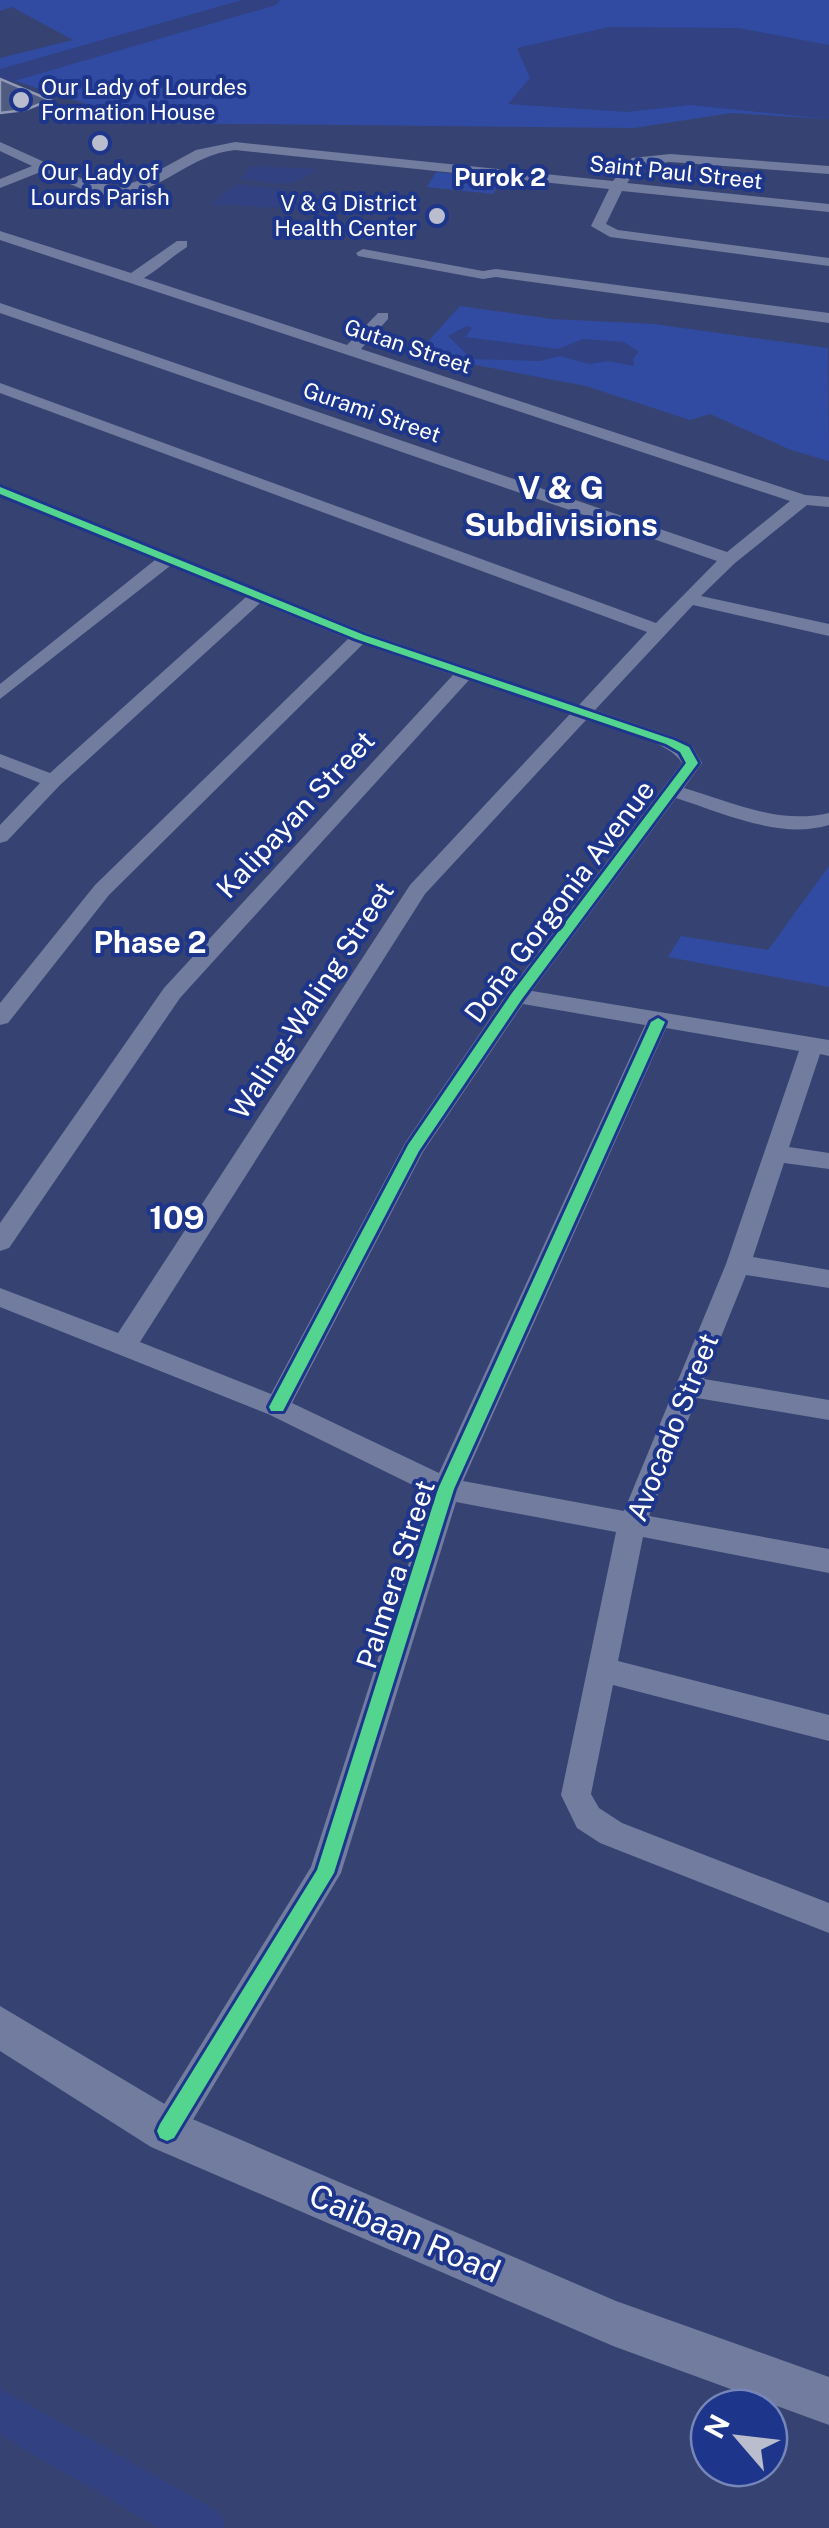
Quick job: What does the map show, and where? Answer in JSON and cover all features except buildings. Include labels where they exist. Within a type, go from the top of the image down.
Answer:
[{"type":"street","name":"Saint Paul Street","points":[[0,146],[100,189],[117,191],[135,186],[200,150],[234,146],[829,208]]},
{"type":"street","points":[[829,170],[646,159],[632,164],[598,226],[603,231],[829,262]]},
{"type":"street","points":[[0,184],[46,165]]},
{"type":"street","name":"Gutan Street","points":[[0,235],[802,500],[829,502]]},
{"type":"street","points":[[131,278],[160,263],[162,256],[182,244]]},
{"type":"street","points":[[363,253],[482,275],[496,272],[829,318]]},
{"type":"street","name":"Gurami Street","points":[[0,308],[729,560]]},
{"type":"street","points":[[350,351],[383,316]]},
{"type":"street","points":[[0,388],[660,630]]},
{"type":"street","name":"Doña Gorgonia Avenue","points":[[0,490],[360,637],[685,750],[692,763],[517,996],[414,1148],[277,1407]]},
{"type":"street","name":"Waling-Waling Street","points":[[125,1344],[417,890],[689,598],[802,500]]},
{"type":"street","points":[[0,694],[167,559]]},
{"type":"street","points":[[0,836],[53,780],[257,596]]},
{"type":"street","points":[[689,598],[829,630]]},
{"type":"street","points":[[0,1018],[102,890],[360,637]]},
{"type":"street","points":[[0,662],[27,672]]},
{"type":"street","name":"Kalipayan Street","points":[[0,1242],[172,993],[464,674]]},
{"type":"street","points":[[0,760],[53,780]]},
{"type":"street","points":[[672,790],[791,824],[818,825],[829,819]]},
{"type":"street","points":[[517,996],[821,1047]]},
{"type":"street","name":"Palmera Street","points":[[166,2131],[325,1873],[446,1489],[658,1022]]},
{"type":"street","name":"Avocado Street","points":[[821,1047],[775,1153],[738,1264],[631,1527],[576,1795],[588,1818],[611,1833],[829,1918]]},
{"type":"street","points":[[775,1153],[829,1161]]},
{"type":"street","points":[[738,1264],[829,1279]]},
{"type":"street","name":"Palmera Street","points":[[0,1297],[277,1407],[446,1489]]},
{"type":"street","points":[[687,1386],[829,1410]]},
{"type":"street","points":[[446,1489],[631,1527],[829,1561]]},
{"type":"street","points":[[600,1669],[829,1728]]},
{"type":"street","name":"Caibaan Road","points":[[0,2027],[166,2131],[613,2322],[829,2401]]},
{"type":"shaded area","points":[[0,0],[829,0],[829,119],[731,113],[634,128],[145,123],[0,76],[0,58],[73,40],[12,7],[0,11]]},
{"type":"shaded area","points":[[609,27],[738,28],[829,45],[829,119],[690,105],[627,112],[508,104],[530,78],[517,48]]},
{"type":"shaded area","points":[[252,166],[317,169],[290,183],[240,179]]},
{"type":"shaded area","points":[[436,172],[501,179],[493,194],[427,187]]},
{"type":"shaded area","points":[[236,184],[285,189],[289,194],[278,208],[211,204]]},
{"type":"shaded area","points":[[299,195],[357,200],[345,212],[285,209]]},
{"type":"shaded area","points":[[460,306],[552,319],[653,324],[828,348],[829,461],[791,450],[710,414],[690,420],[586,386],[460,362],[425,345]]},
{"type":"shaded area","points":[[467,326],[472,328],[465,337],[558,349],[583,339],[624,342],[639,352],[633,358],[634,366],[608,361],[589,364],[560,356],[540,361],[472,359],[448,336]]},
{"type":"shaded area","points":[[829,866],[829,987],[668,957],[681,936],[768,950]]},
{"type":"waterway","points":[[0,77],[268,0]]},
{"type":"waterway","points":[[0,2410],[203,2528]]},
{"type":"cycle path","points":[[0,490],[360,637],[670,742],[685,750],[692,763],[517,996],[413,1149],[277,1407]]},
{"type":"cycle path","points":[[167,2131],[325,1873],[446,1489],[658,1022]]},
{"type":"place","name":"Our Lady of Lourdes Formation House","points":[[21,100]]},
{"type":"place","name":"Our Lady of Lourds Parish","points":[[100,143]]},
{"type":"place","name":"V & G District Health Center","points":[[437,216]]},
{"type":"district","name":"Purok 2","points":[[500,177]]},
{"type":"district","name":"V & G Subdivisions","points":[[561,506]]},
{"type":"district","name":"Phase 2","points":[[150,942]]},
{"type":"district","name":"109","points":[[177,1217]]}]
